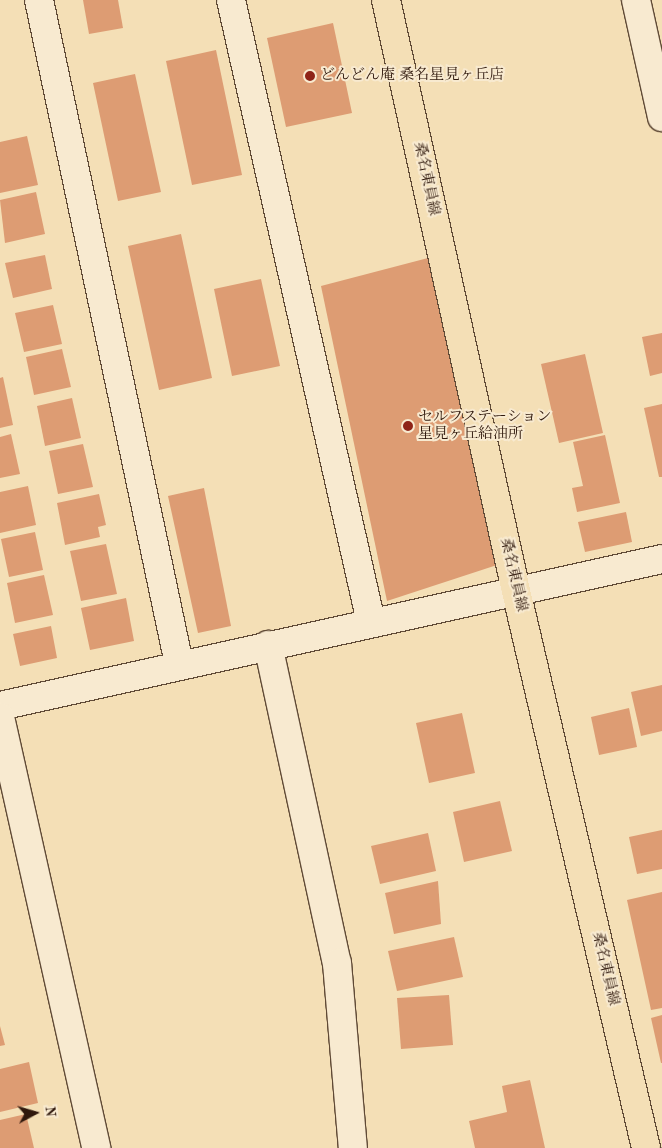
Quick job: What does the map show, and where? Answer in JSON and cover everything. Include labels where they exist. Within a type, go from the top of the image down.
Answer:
[{"type":"main road","name":"桑名東員線","points":[[386,0],[516,591],[646,1148]]},
{"type":"street","points":[[39,0],[179,664]]},
{"type":"street","points":[[231,0],[371,622]]},
{"type":"street","points":[[636,0],[661,107]]},
{"type":"street","points":[[0,706],[179,664],[662,559]]},
{"type":"street","points":[[268,645],[337,963],[354,1148]]},
{"type":"street","points":[[0,717],[96,1148]]},
{"type":"building","points":[[83,0],[118,0],[123,28],[89,34]]},
{"type":"building","name":"どんどん庵 桑名星見ヶ丘店","points":[[333,23],[352,113],[286,127],[267,38]]},
{"type":"building","points":[[216,50],[242,175],[192,185],[166,61]]},
{"type":"building","points":[[135,74],[161,192],[118,201],[93,83]]},
{"type":"building","points":[[27,136],[38,185],[0,193],[0,142]]},
{"type":"building","points":[[36,192],[45,234],[5,243],[0,200]]},
{"type":"building","points":[[181,234],[212,378],[159,390],[128,246]]},
{"type":"building","points":[[45,255],[52,289],[13,298],[5,263]]},
{"type":"building","name":"セルフステーション 星見ヶ丘給油所","points":[[428,258],[497,565],[387,601],[321,286]]},
{"type":"building","points":[[261,279],[280,366],[232,376],[214,289]]},
{"type":"building","points":[[53,305],[62,344],[24,352],[15,313]]},
{"type":"building","points":[[662,333],[662,373],[650,376],[642,337]]},
{"type":"building","points":[[62,349],[71,387],[34,395],[26,357]]},
{"type":"building","points":[[585,354],[603,433],[559,443],[541,364]]},
{"type":"building","points":[[3,377],[13,425],[0,428],[0,378]]},
{"type":"building","points":[[72,398],[81,438],[45,446],[37,406]]},
{"type":"building","points":[[662,404],[662,477],[659,477],[644,408]]},
{"type":"building","points":[[11,434],[20,474],[0,478],[0,437]]},
{"type":"building","points":[[605,435],[620,503],[577,512],[572,488],[583,486],[573,442]]},
{"type":"building","points":[[83,444],[93,487],[58,494],[49,451]]},
{"type":"building","points":[[28,486],[36,525],[0,533],[0,492]]},
{"type":"building","points":[[204,488],[231,626],[198,633],[168,496]]},
{"type":"building","points":[[99,494],[106,525],[98,527],[100,537],[65,545],[57,503]]},
{"type":"building","points":[[626,512],[632,542],[585,552],[578,522]]},
{"type":"building","points":[[35,532],[43,570],[9,577],[1,539]]},
{"type":"building","points":[[106,544],[117,594],[81,601],[70,551]]},
{"type":"building","points":[[44,575],[53,615],[15,623],[7,583]]},
{"type":"building","points":[[126,598],[134,641],[90,650],[81,608]]},
{"type":"building","points":[[51,626],[57,658],[20,666],[13,634]]},
{"type":"building","points":[[662,685],[662,731],[641,736],[631,692]]},
{"type":"building","points":[[629,708],[637,747],[599,755],[591,717]]},
{"type":"building","points":[[462,713],[475,773],[429,783],[416,723]]},
{"type":"building","points":[[500,801],[512,851],[464,862],[453,812]]},
{"type":"building","points":[[662,830],[662,869],[637,874],[629,837]]},
{"type":"building","points":[[428,833],[436,871],[380,884],[371,846]]},
{"type":"building","points":[[438,881],[441,924],[394,934],[385,893]]},
{"type":"building","points":[[662,892],[662,1008],[651,1010],[627,900]]},
{"type":"building","points":[[454,937],[463,977],[397,991],[388,951]]},
{"type":"building","points":[[449,995],[453,1045],[401,1049],[397,998]]},
{"type":"building","points":[[662,1015],[662,1063],[661,1063],[651,1018]]},
{"type":"building","points":[[0,1026],[5,1045],[0,1046]]},
{"type":"building","points":[[29,1062],[38,1103],[0,1112],[0,1069]]},
{"type":"building","points":[[530,1080],[545,1148],[475,1148],[469,1121],[507,1112],[502,1086]]},
{"type":"building","points":[[26,1114],[34,1148],[0,1148],[0,1120]]},
{"type":"place","name":"どんどん庵 桑名星見ヶ丘店","points":[[310,76]]},
{"type":"place","name":"セルフステーション 星見ヶ丘給油所","points":[[408,426]]}]
